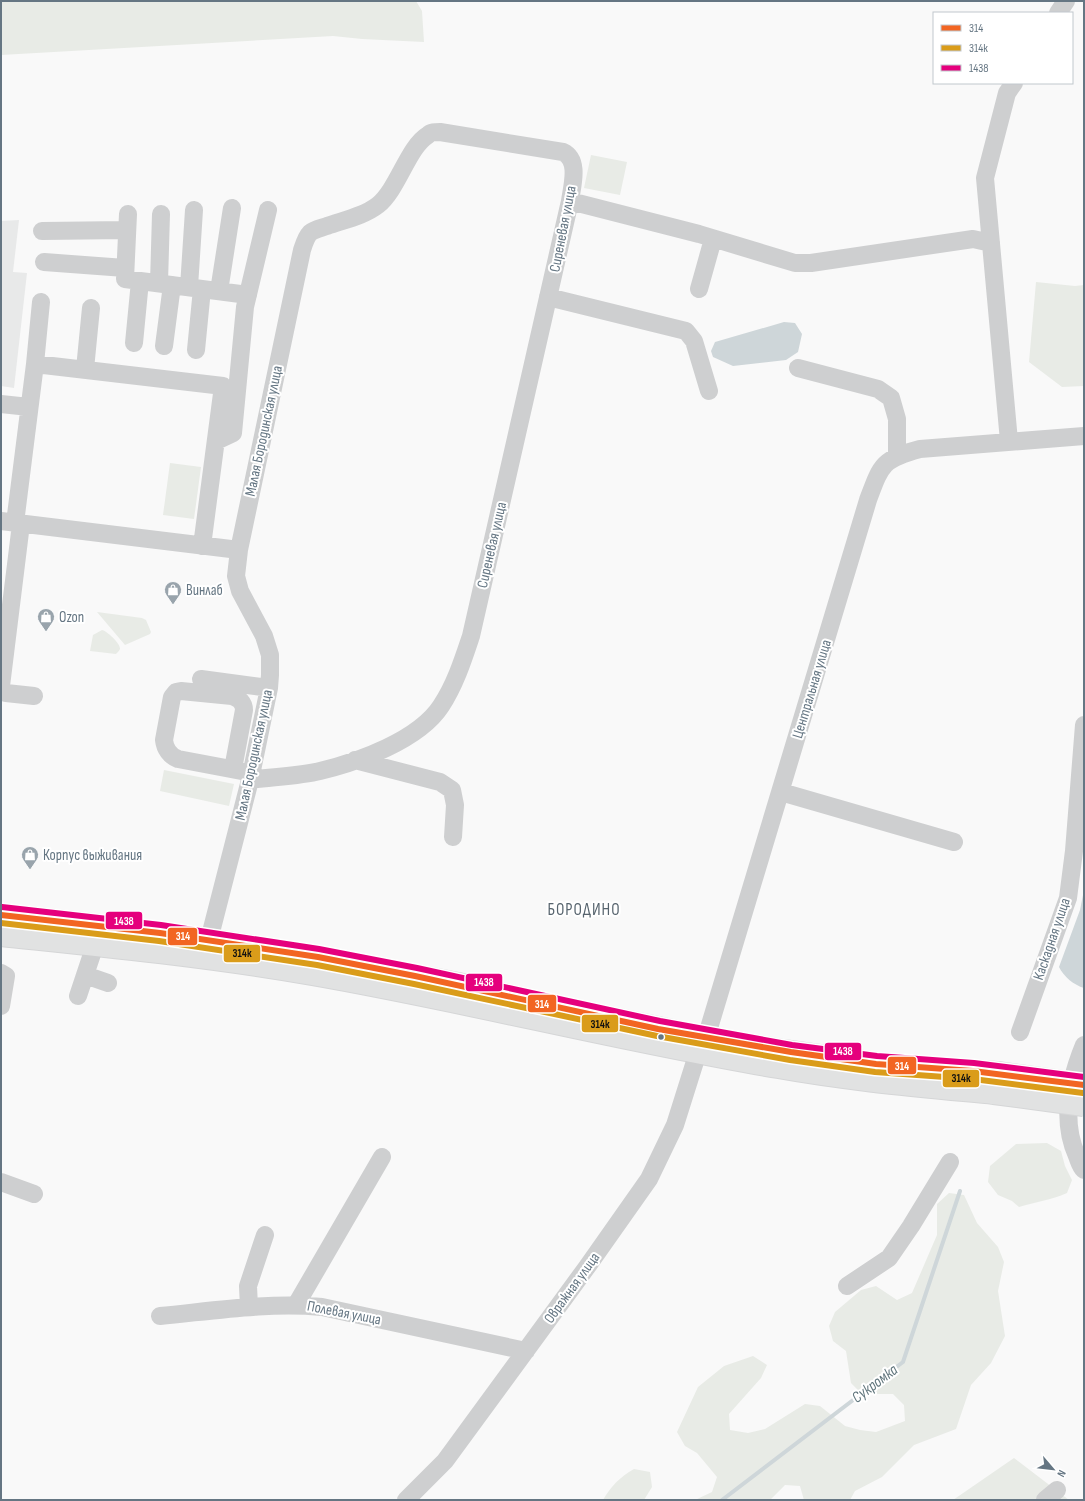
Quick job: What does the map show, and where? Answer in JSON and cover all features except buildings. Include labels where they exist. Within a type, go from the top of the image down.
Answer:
[{"type":"main road","points":[[1,915],[209,940],[317,957],[442,981],[547,1005],[702,1045],[780,1068],[860,1079],[1084,1084]]},
{"type":"main road","points":[[1,935],[95,944],[312,974],[455,1002],[702,1045]]},
{"type":"main road","points":[[996,1083],[1084,1105]]},
{"type":"street","points":[[1059,12],[1066,1]]},
{"type":"street","points":[[1009,441],[985,178],[1007,94],[1013,84]]},
{"type":"street","name":"Малая Бородинская улица","points":[[209,940],[251,776],[269,688],[270,654],[264,636],[240,591],[236,576],[239,550],[305,240],[310,234],[319,228],[367,212],[379,204],[387,196],[417,146],[427,135],[432,133],[440,132],[563,152],[568,154],[572,159],[573,173]]},
{"type":"street","name":"Сиреневая улица","points":[[232,769],[251,776],[319,771],[379,752],[410,735],[429,721],[441,707],[462,664],[471,636],[570,201],[573,173]]},
{"type":"street","points":[[570,201],[713,239],[795,264],[811,263],[973,239],[991,243]]},
{"type":"street","points":[[164,346],[188,287],[232,208]]},
{"type":"street","points":[[194,210],[188,287],[196,350]]},
{"type":"street","points":[[216,442],[233,433],[245,307],[268,210]]},
{"type":"street","points":[[161,214],[188,287]]},
{"type":"street","points":[[42,231],[128,222],[125,279],[248,295]]},
{"type":"street","points":[[699,289],[713,239]]},
{"type":"street","points":[[44,262],[125,268]]},
{"type":"street","points":[[134,343],[140,281]]},
{"type":"street","points":[[548,297],[686,331],[694,340],[709,391]]},
{"type":"street","points":[[34,696],[6,693],[2,690],[1,686],[12,523],[35,364],[42,302]]},
{"type":"street","points":[[84,369],[91,308]]},
{"type":"street","points":[[35,364],[223,386],[202,546]]},
{"type":"street","points":[[798,368],[878,389],[891,398],[898,419],[898,455]]},
{"type":"street","points":[[1,404],[29,406]]},
{"type":"street","name":"Центральная улица","points":[[702,1045],[781,792],[868,500],[876,478],[886,462],[898,455],[920,449],[1084,436]]},
{"type":"street","points":[[12,523],[239,550]]},
{"type":"street","points":[[201,679],[269,688]]},
{"type":"street","points":[[181,691],[232,696],[242,703],[244,710],[232,769],[178,759],[170,755],[164,745],[164,740],[172,697],[176,692],[181,691]]},
{"type":"street","name":"Каскадная улица","points":[[1020,1032],[1068,898],[1074,851],[1084,725]]},
{"type":"street","points":[[355,760],[440,782],[452,790],[455,805],[453,836]]},
{"type":"street","points":[[781,792],[954,842]]},
{"type":"street","points":[[78,996],[95,944]]},
{"type":"street","points":[[1,973],[6,976],[1,1006]]},
{"type":"street","points":[[85,975],[108,983]]},
{"type":"street","name":"Овражная улица","points":[[406,1500],[445,1461],[649,1179],[675,1125],[702,1045]]},
{"type":"street","points":[[1084,1045],[1072,1077],[1068,1110],[1071,1143],[1084,1170]]},
{"type":"street","points":[[1084,1072],[1078,1111],[1080,1142],[1084,1151]]},
{"type":"street","points":[[296,1305],[382,1157]]},
{"type":"street","points":[[847,1286],[889,1258],[950,1162]]},
{"type":"street","points":[[1,1182],[34,1194]]},
{"type":"street","points":[[249,1307],[248,1286],[265,1235]]},
{"type":"street","name":"Полевая улица","points":[[160,1316],[249,1307],[296,1305],[322,1307],[526,1351]]},
{"type":"shaded area","points":[[1,1],[416,1],[422,11],[424,42],[333,36],[1,55]]},
{"type":"shaded area","points":[[591,155],[627,162],[620,195],[584,188]]},
{"type":"shaded area","points":[[19,220],[13,272],[27,273],[14,388],[1,386],[1,221]]},
{"type":"shaded area","points":[[1036,282],[1075,286],[1084,285],[1084,386],[1062,387],[1029,362]]},
{"type":"shaded area","points":[[784,322],[795,323],[802,334],[798,352],[786,360],[733,366],[713,357],[711,351],[715,342]]},
{"type":"shaded area","points":[[170,463],[201,467],[194,519],[163,515]]},
{"type":"shaded area","points":[[97,612],[142,618],[146,620],[151,632],[150,634],[125,645]]},
{"type":"shaded area","points":[[102,630],[110,635],[120,647],[116,654],[90,651],[93,635]]},
{"type":"shaded area","points":[[164,770],[234,784],[229,806],[160,791]]},
{"type":"shaded area","points":[[1084,890],[1084,988],[1070,980],[1059,967],[1080,910]]},
{"type":"shaded area","points":[[1047,1143],[1061,1151],[1065,1166],[1072,1180],[1067,1193],[1019,1207],[1012,1201],[998,1195],[988,1182],[990,1166],[1016,1144]]},
{"type":"shaded area","points":[[949,1193],[964,1195],[977,1223],[998,1247],[1004,1262],[998,1291],[1005,1336],[991,1363],[971,1385],[956,1429],[914,1445],[882,1477],[855,1491],[850,1500],[804,1500],[800,1486],[785,1485],[770,1500],[695,1500],[712,1492],[717,1477],[697,1453],[685,1446],[677,1432],[698,1387],[724,1366],[753,1356],[767,1365],[761,1378],[729,1414],[730,1430],[748,1433],[765,1429],[805,1404],[820,1406],[845,1426],[860,1430],[876,1432],[905,1421],[904,1405],[893,1394],[862,1394],[851,1383],[846,1351],[833,1341],[829,1326],[835,1312],[861,1290],[876,1286],[897,1300],[912,1293],[937,1235],[937,1204]]},
{"type":"shaded area","points":[[1014,1458],[1069,1500],[953,1500]]},
{"type":"shaded area","points":[[634,1469],[650,1472],[652,1487],[644,1500],[603,1500],[616,1482]]},
{"type":"waterway","name":"Сукромка","points":[[722,1500],[903,1362],[960,1191]]},
{"type":"transit line","name":"1438","points":[[2,907],[161,925],[319,949],[417,968],[660,1021],[792,1045],[877,1056],[974,1063],[1084,1077]]},
{"type":"transit line","name":"314","points":[[1,915],[160,933],[318,957],[415,976],[658,1029],[791,1052],[876,1064],[973,1071],[1084,1085]]},
{"type":"transit line","name":"314к","points":[[1,923],[159,941],[317,965],[414,984],[657,1036],[790,1060],[875,1072],[973,1079],[1083,1093]]},
{"type":"place","name":"Винлаб","points":[[173,605]]},
{"type":"place","name":"Ozon","points":[[46,632]]},
{"type":"place","name":"Корпус выживания","points":[[30,870]]},
{"type":"district","name":"БОРОДИНО","points":[[584,910]]}]
